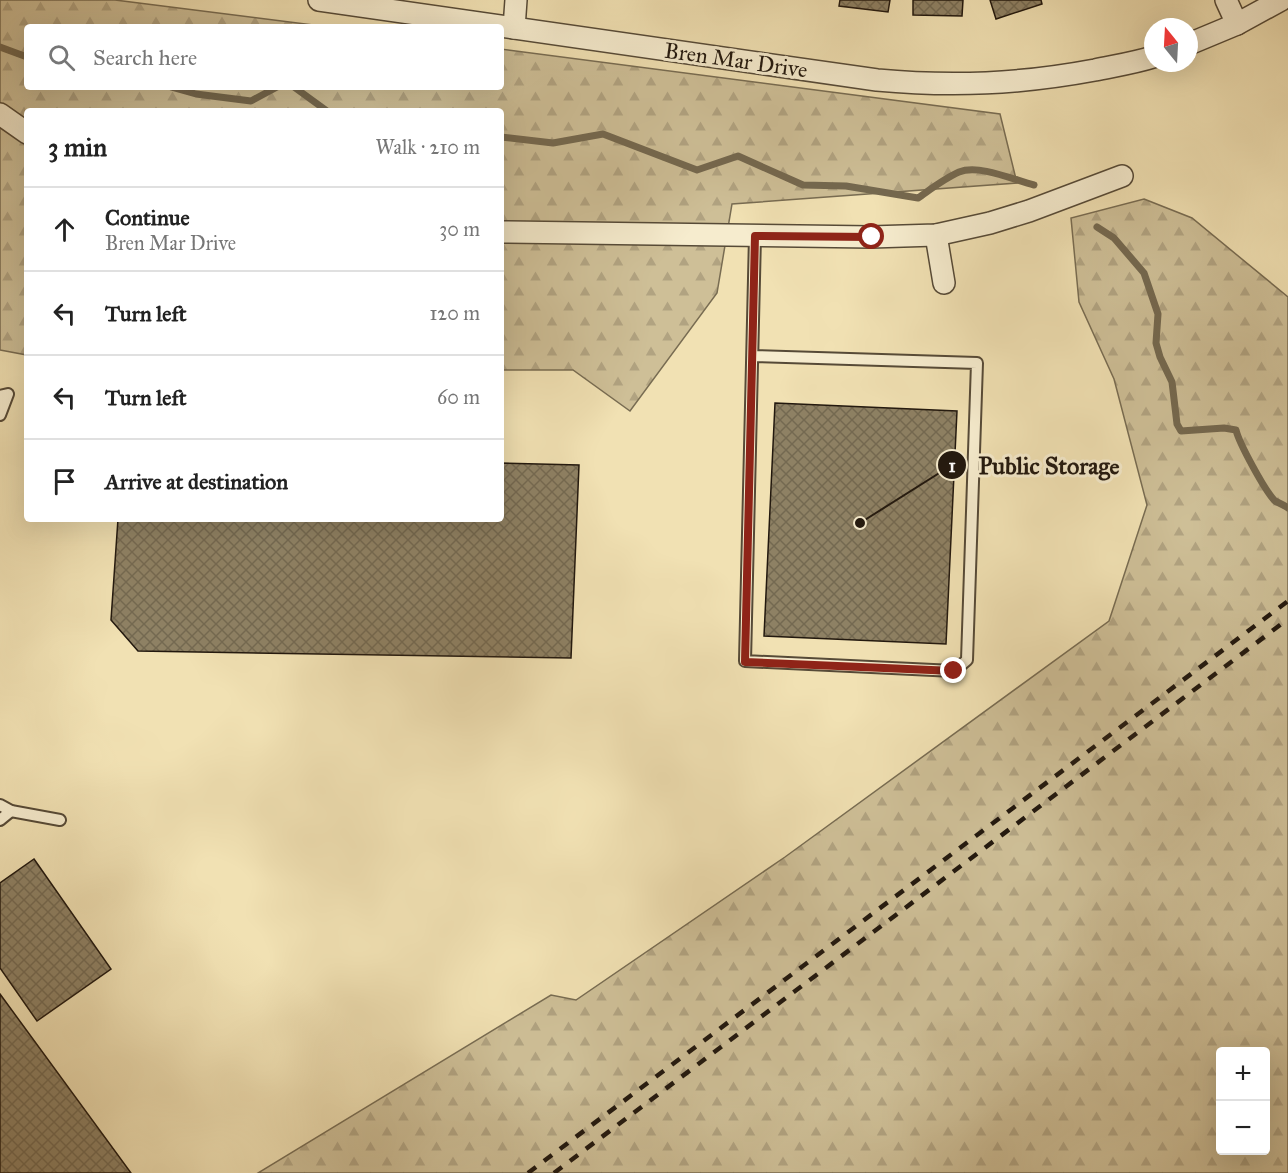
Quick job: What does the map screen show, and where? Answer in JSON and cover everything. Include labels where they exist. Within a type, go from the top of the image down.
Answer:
[{"type":"street","name":"Bren Mar Drive","points":[[319,0],[433,22],[465,24]]},
{"type":"street","points":[[514,27],[516,0]]},
{"type":"street","points":[[1226,0],[1237,24]]},
{"type":"street","points":[[1198,40],[1237,24],[1281,0]]},
{"type":"street","name":"Bren Mar Drive","points":[[504,26],[877,80],[921,84],[963,85],[1047,79],[1144,59]]},
{"type":"street","points":[[0,114],[24,132]]},
{"type":"street","points":[[504,232],[872,237],[936,235],[990,223],[1029,211],[1122,176]]},
{"type":"street","points":[[936,235],[944,283]]},
{"type":"lane","points":[[753,356],[977,363],[968,660],[954,671],[745,662],[755,236]]},
{"type":"lane","points":[[0,396],[8,394],[0,415]]},
{"type":"lane","points":[[0,805],[11,811],[60,820]]},
{"type":"lane","points":[[0,820],[11,811]]},
{"type":"green space","points":[[0,0],[115,0],[305,24],[24,24],[24,90],[504,90],[504,49],[1000,114],[1017,183],[732,204],[717,293],[630,411],[573,370],[504,370],[504,108],[24,108],[24,354],[0,350]]},
{"type":"green space","points":[[1144,199],[1192,218],[1288,297],[1288,1173],[258,1173],[551,995],[576,1000],[785,857],[1109,621],[1147,505],[1114,379],[1079,302],[1071,218]]},
{"type":"building","points":[[840,0],[890,0],[888,12],[839,6]]},
{"type":"building","points":[[913,0],[963,0],[962,16],[913,15]]},
{"type":"building","points":[[990,0],[1041,0],[1042,4],[996,19]]},
{"type":"building","points":[[775,403],[957,411],[946,644],[764,636]]},
{"type":"building","points":[[504,463],[579,465],[571,658],[138,651],[111,620],[118,522],[504,522]]},
{"type":"building","points":[[34,859],[111,969],[37,1021],[0,968],[0,883]]},
{"type":"building","points":[[0,994],[131,1173],[0,1173]]},
{"type":"waterway","points":[[0,47],[24,56]]},
{"type":"waterway","points":[[182,90],[251,101],[271,90]]},
{"type":"waterway","points":[[298,90],[323,108]]},
{"type":"waterway","points":[[504,137],[553,143],[603,134],[697,170],[738,156],[803,185],[846,186],[918,198],[949,177],[967,170],[986,171],[1034,185]]},
{"type":"waterway","points":[[1097,227],[1114,238],[1144,273],[1158,314],[1156,343],[1172,382],[1177,424],[1181,431],[1224,428],[1236,430],[1265,488],[1275,501],[1288,508]]},
{"type":"railway","points":[[528,1173],[1288,601]]},
{"type":"railway","points":[[554,1173],[1288,619]]},
{"type":"place","name":"Public Storage","points":[[860,523]]},
{"type":"route","points":[[872,237],[755,236],[745,662],[954,671]]}]
